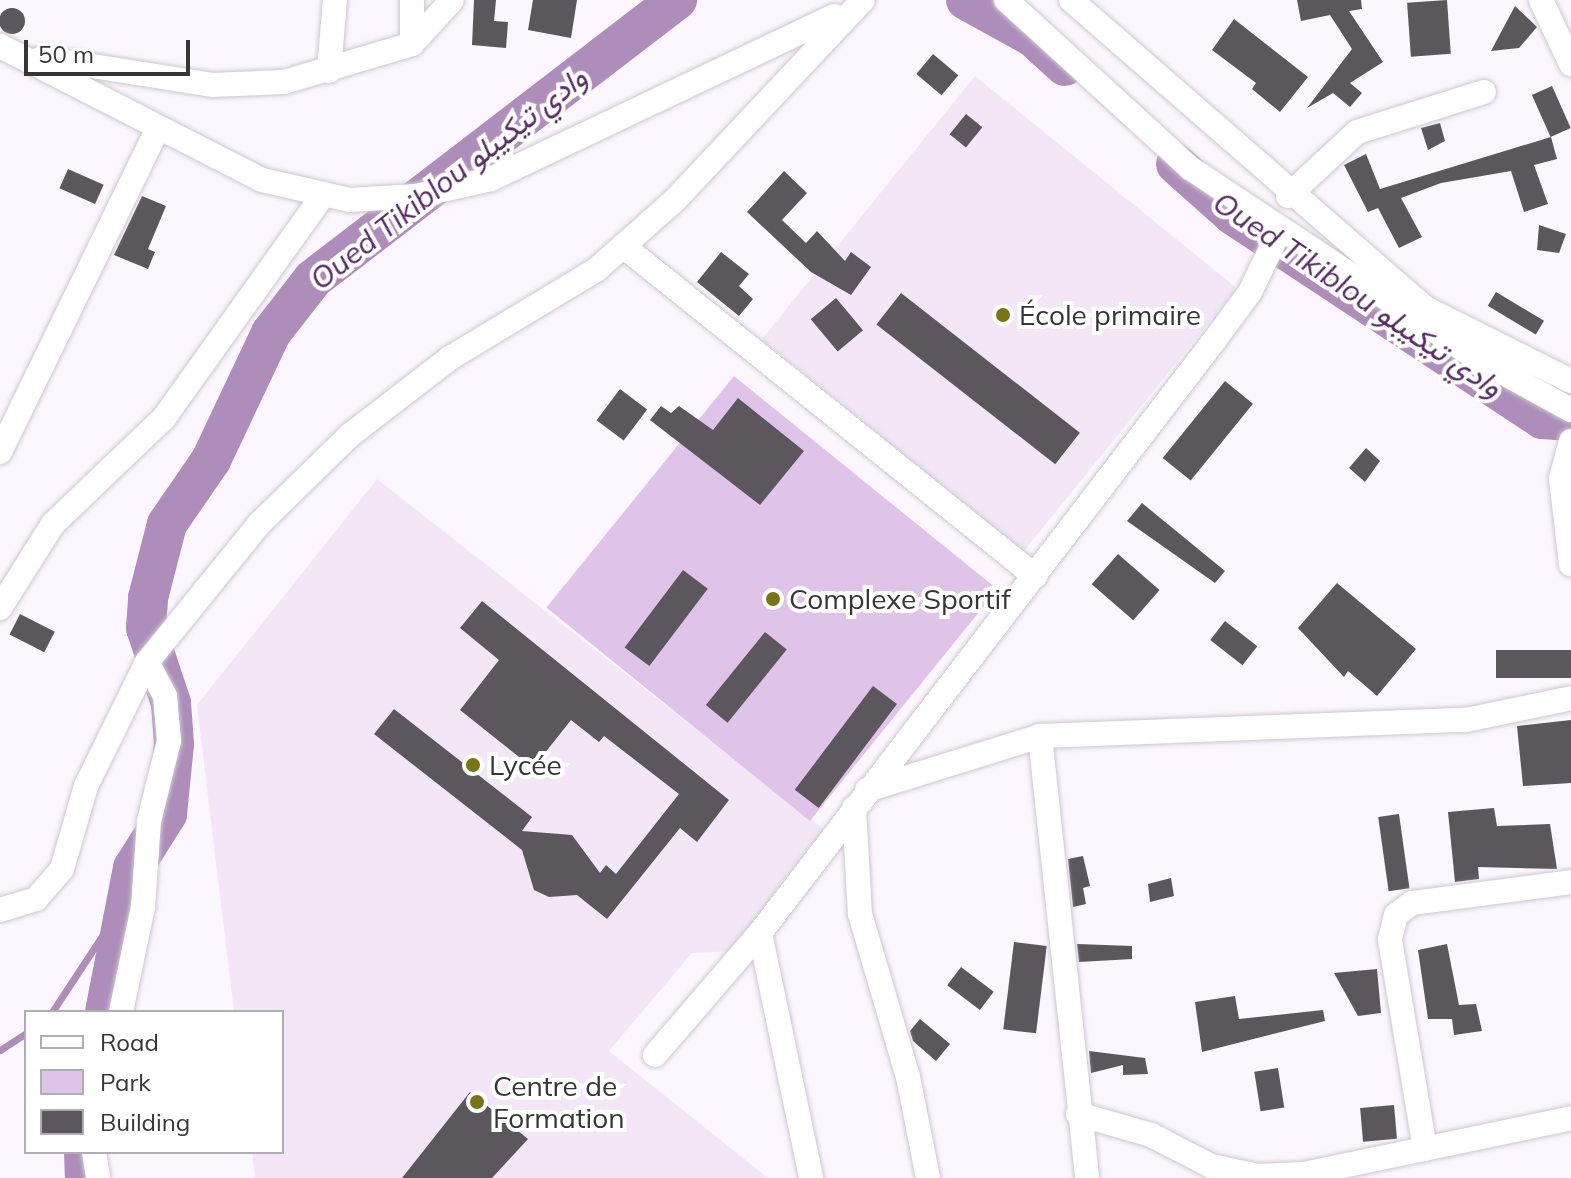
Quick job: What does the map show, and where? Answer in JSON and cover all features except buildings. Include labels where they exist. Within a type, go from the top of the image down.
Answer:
[{"type":"street","points":[[329,71],[335,0]]},
{"type":"street","points":[[412,0],[412,44]]},
{"type":"street","points":[[8,49],[212,85],[329,71],[412,44],[452,0]]},
{"type":"street","points":[[1006,0],[1190,168],[1279,232],[1476,358],[1571,410]]},
{"type":"street","points":[[1071,0],[1288,196],[1425,308],[1571,381]]},
{"type":"street","points":[[1541,0],[1571,62]]},
{"type":"street","points":[[8,49],[157,130],[262,180],[321,198],[416,196],[491,179],[855,5]]},
{"type":"street","points":[[0,910],[36,899],[62,869],[86,786],[147,662],[260,523],[349,436],[450,358],[623,246],[763,108],[855,5]]},
{"type":"street","points":[[1288,196],[1357,132],[1484,92]]},
{"type":"street","points":[[0,452],[157,130]]},
{"type":"street","points":[[0,608],[53,524],[164,418],[321,198]]},
{"type":"street","points":[[655,1055],[760,933],[860,799],[1035,576],[1250,292],[1279,232]]},
{"type":"street","points":[[623,246],[1035,576]]},
{"type":"street","points":[[1571,441],[1561,479],[1571,564]]},
{"type":"street","points":[[121,1010],[143,907],[149,821],[169,741],[165,696],[147,662]]},
{"type":"street","points":[[860,799],[1040,736],[1466,720],[1571,698]]},
{"type":"street","points":[[1040,736],[1087,1178]]},
{"type":"street","points":[[860,799],[860,914],[908,1077],[928,1178]]},
{"type":"street","points":[[1425,1149],[1390,939],[1396,915],[1412,903],[1571,882]]},
{"type":"street","points":[[760,933],[811,1178]]},
{"type":"street","points":[[1078,1114],[1246,1174],[1304,1174],[1571,1118]]},
{"type":"street","points":[[94,1154],[98,1178]]},
{"type":"shaded area","name":"École primaire","points":[[975,76],[1237,288],[1024,552],[762,339]]},
{"type":"shaded area","name":"Lycée","points":[[377,479],[826,831],[734,951],[692,953],[609,1051],[768,1178],[255,1178],[252,1154],[284,1154],[284,1010],[234,1010],[197,705]]},
{"type":"green space","name":"Complexe Sportif","points":[[734,376],[997,589],[810,821],[546,608]]},
{"type":"waterway","name":"Oued Tikiblou وادي تيكيبلو","points":[[105,1010],[133,868],[167,814],[174,744],[171,703],[146,628],[148,598],[167,524],[211,460],[271,333],[313,279],[677,0]]},
{"type":"waterway","name":"Oued Tikiblou وادي تيكيبلو","points":[[966,0],[1033,37],[1065,66]]},
{"type":"waterway","name":"Oued Tikiblou وادي تيكيبلو","points":[[1176,164],[1233,215],[1542,419],[1571,421]]},
{"type":"waterway","points":[[53,1010],[127,898]]},
{"type":"waterway","points":[[0,1050],[24,1034]]},
{"type":"waterway","name":"Oued Tikiblou وادي تيكيبلو","points":[[84,1154],[85,1178]]},
{"type":"place","name":"École primaire","points":[[1003,315]]},
{"type":"place","name":"Complexe Sportif","points":[[773,599]]},
{"type":"place","name":"Lycée","points":[[473,765]]},
{"type":"place","name":"Centre de Formation","points":[[477,1102]]}]
